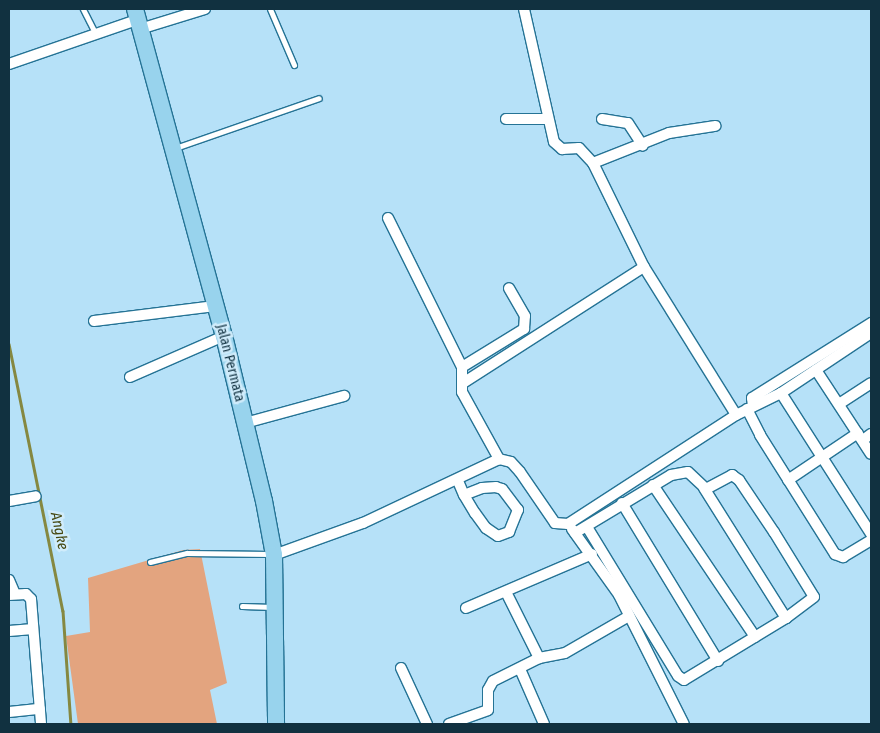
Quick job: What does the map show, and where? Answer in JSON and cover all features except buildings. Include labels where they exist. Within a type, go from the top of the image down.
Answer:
[{"type":"main road","name":"Jalan Permata","points":[[137,19],[224,336],[274,554],[276,724]]},
{"type":"street","points":[[9,64],[137,19],[205,9]]},
{"type":"street","points":[[524,9],[547,119],[558,148],[580,148],[594,163],[644,267],[736,415]]},
{"type":"street","points":[[506,119],[547,119]]},
{"type":"street","points":[[602,119],[628,123],[643,146]]},
{"type":"street","points":[[594,163],[643,146],[669,133],[714,126]]},
{"type":"street","points":[[388,218],[462,367],[462,392],[499,459]]},
{"type":"street","points":[[463,383],[644,267]]},
{"type":"street","points":[[462,367],[524,329],[525,316],[509,288]]},
{"type":"street","points":[[94,321],[215,306]]},
{"type":"street","points":[[871,323],[752,398],[750,408],[788,480],[839,557],[871,540]]},
{"type":"street","points":[[571,528],[736,415],[781,393],[871,333]]},
{"type":"street","points":[[130,377],[224,336]]},
{"type":"street","points":[[816,370],[864,436],[871,454]]},
{"type":"street","points":[[795,371],[802,380]]},
{"type":"street","points":[[839,404],[871,383]]},
{"type":"street","points":[[781,393],[871,534]]},
{"type":"street","points":[[245,423],[344,396]]},
{"type":"street","points":[[788,480],[823,457],[864,436]]},
{"type":"street","points":[[274,554],[322,540],[458,481],[499,459],[511,462],[520,472],[555,523],[571,528],[587,527],[622,503],[682,471],[694,476],[704,488],[786,618]]},
{"type":"street","points":[[587,527],[681,678],[689,680],[811,602],[814,597],[812,590],[736,477],[729,476],[704,488]]},
{"type":"street","points":[[458,481],[464,495],[489,531],[502,536],[509,532],[518,510],[502,490],[482,488],[464,495]]},
{"type":"street","points":[[654,485],[755,637]]},
{"type":"street","points":[[9,501],[36,496]]},
{"type":"street","points":[[622,503],[718,661]]},
{"type":"street","points":[[571,528],[592,554],[629,616],[684,724]]},
{"type":"street","points":[[466,608],[592,554]]},
{"type":"street","points":[[9,580],[12,594],[30,596],[41,724]]},
{"type":"street","points":[[506,592],[539,658]]},
{"type":"street","points":[[449,724],[488,710],[490,684],[539,658],[565,653],[629,616]]},
{"type":"street","points":[[9,631],[33,629]]},
{"type":"street","points":[[401,668],[427,724]]},
{"type":"street","points":[[520,669],[544,724]]},
{"type":"street","points":[[9,712],[40,709]]},
{"type":"lane","points":[[82,9],[95,33]]},
{"type":"lane","points":[[270,9],[294,65]]},
{"type":"lane","points":[[172,148],[319,98]]},
{"type":"lane","points":[[150,562],[187,554],[274,554]]},
{"type":"lane","points":[[242,606],[276,607]]},
{"type":"shaded area","points":[[200,549],[227,683],[210,690],[217,724],[78,724],[66,636],[90,632],[88,578],[183,550]]},
{"type":"waterway","name":"Angke","points":[[9,344],[63,611],[71,724]]}]
